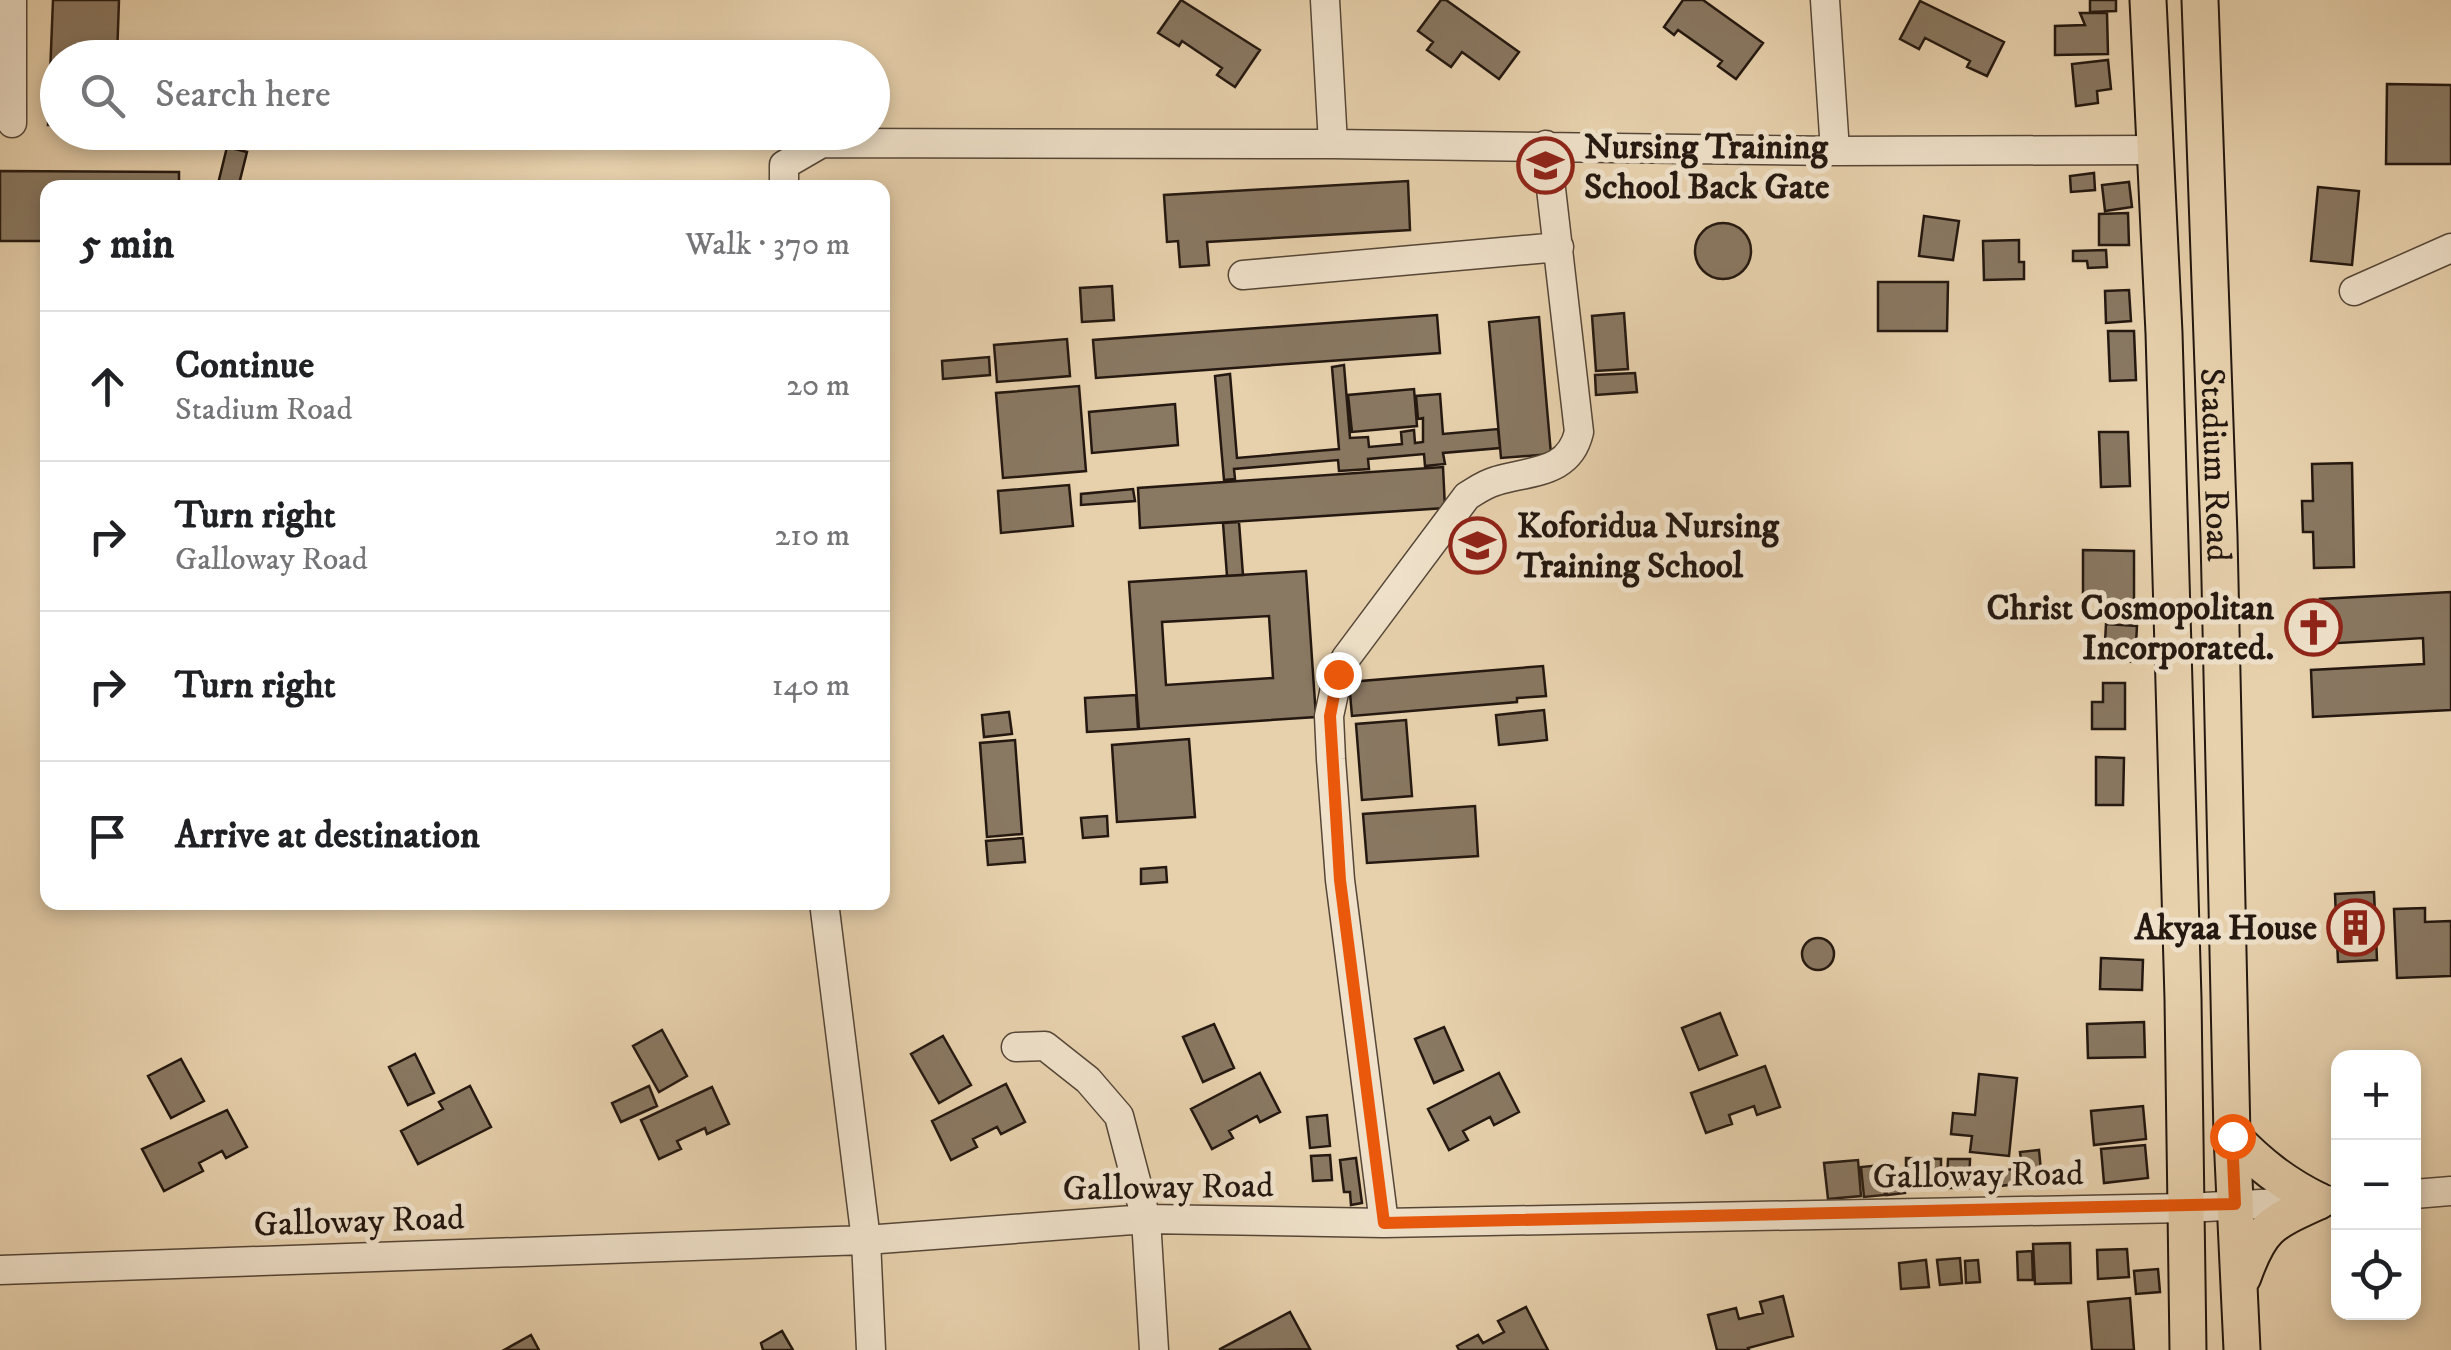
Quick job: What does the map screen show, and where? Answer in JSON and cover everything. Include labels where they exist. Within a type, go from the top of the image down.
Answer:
[{"type":"main road","name":"Stadium Road","points":[[2148,0],[2165,371],[2188,1350]]},
{"type":"main road","name":"Stadium Road","points":[[2200,0],[2220,574],[2232,1136],[2242,1350]]},
{"type":"main road","points":[[2232,1136],[2286,1185],[2329,1200]]},
{"type":"main road","points":[[2238,1292],[2261,1236],[2285,1216],[2329,1200]]},
{"type":"street","points":[[12,0],[12,123]]},
{"type":"street","points":[[1324,0],[1333,144]]},
{"type":"street","points":[[1825,0],[1835,151]]},
{"type":"street","points":[[890,143],[2153,150]]},
{"type":"street","points":[[1384,1223],[1340,880],[1330,716],[1338,674],[1346,658],[1467,496],[1490,482],[1561,464],[1575,450],[1580,432],[1546,145]]},
{"type":"street","points":[[784,180],[784,165],[810,150]]},
{"type":"street","points":[[1243,275],[1559,247]]},
{"type":"street","points":[[2354,290],[2451,248]]},
{"type":"street","points":[[825,910],[866,1240],[871,1350]]},
{"type":"street","points":[[1016,1048],[1045,1046],[1088,1080],[1119,1116],[1146,1219],[1154,1350]]},
{"type":"street","points":[[2421,1194],[2451,1192]]},
{"type":"street","name":"Galloway Road","points":[[0,1270],[866,1240],[1146,1219],[1384,1223],[2186,1208],[2329,1200]]},
{"type":"building","points":[[53,0],[119,0],[118,40],[51,40]]},
{"type":"building","points":[[1181,0],[1260,50],[1235,87],[1217,75],[1222,68],[1182,41],[1179,46],[1158,33]]},
{"type":"building","points":[[1441,0],[1519,52],[1499,79],[1462,52],[1451,67],[1427,50],[1433,42],[1418,31]]},
{"type":"building","points":[[1683,0],[1703,0],[1763,43],[1736,79],[1718,66],[1722,61],[1678,30],[1674,35],[1664,27]]},
{"type":"building","points":[[2090,0],[2116,0],[2116,11],[2090,12]]},
{"type":"building","points":[[1920,1],[2004,42],[1987,76],[1967,67],[1970,61],[1925,38],[1919,49],[1900,39]]},
{"type":"building","points":[[2080,13],[2107,13],[2108,54],[2055,55],[2055,26],[2085,25]]},
{"type":"building","points":[[2108,60],[2111,89],[2097,91],[2098,103],[2076,106],[2072,64]]},
{"type":"building","points":[[2387,84],[2451,85],[2451,164],[2386,164]]},
{"type":"building","points":[[226,150],[247,152],[240,180],[219,180]]},
{"type":"building","points":[[0,171],[179,172],[179,180],[40,180],[40,241],[0,241]]},
{"type":"building","points":[[2094,173],[2095,190],[2071,192],[2070,176]]},
{"type":"building","points":[[1408,181],[1410,230],[1207,242],[1209,265],[1180,267],[1178,241],[1167,242],[1164,195]]},
{"type":"building","points":[[2129,182],[2132,207],[2105,211],[2102,185]]},
{"type":"building","points":[[2318,187],[2359,191],[2352,265],[2311,261]]},
{"type":"building","points":[[2128,213],[2129,245],[2099,245],[2099,214]]},
{"type":"building","points":[[1924,216],[1959,221],[1953,260],[1919,256]]},
{"type":"building","points":[[1723,223],[1743,231],[1751,251],[1743,271],[1723,279],[1703,271],[1695,251],[1703,231]]},
{"type":"building","points":[[2019,240],[2024,279],[1984,280],[1983,241]]},
{"type":"building","points":[[2106,250],[2107,267],[2088,268],[2087,261],[2073,261],[2073,251]]},
{"type":"building","points":[[1878,282],[1948,282],[1947,331],[1878,331]]},
{"type":"building","points":[[1112,286],[1114,320],[1082,322],[1080,288]]},
{"type":"building","points":[[2129,290],[2131,321],[2106,323],[2105,291]]},
{"type":"building","points":[[1624,313],[1628,369],[1596,371],[1592,316]]},
{"type":"building","points":[[1437,315],[1440,353],[1096,378],[1093,340]]},
{"type":"building","points":[[1539,317],[1551,454],[1501,458],[1489,322]]},
{"type":"building","points":[[2108,331],[2134,331],[2136,380],[2110,381]]},
{"type":"building","points":[[1067,339],[1070,376],[997,382],[994,345]]},
{"type":"building","points":[[989,357],[990,375],[943,379],[942,361]]},
{"type":"building","points":[[1344,365],[1350,438],[1368,437],[1369,447],[1402,444],[1401,432],[1414,430],[1415,443],[1423,442],[1423,418],[1418,419],[1416,396],[1440,394],[1443,434],[1498,429],[1500,448],[1443,453],[1445,464],[1425,466],[1424,454],[1368,459],[1369,469],[1339,471],[1338,460],[1234,469],[1235,479],[1224,480],[1215,376],[1230,374],[1237,458],[1339,449],[1332,367]]},
{"type":"building","points":[[1635,373],[1637,392],[1596,395],[1595,375]]},
{"type":"building","points":[[1079,386],[1086,471],[1003,478],[996,393]]},
{"type":"building","points":[[1414,389],[1417,426],[1352,432],[1348,395]]},
{"type":"building","points":[[1175,404],[1178,445],[1092,453],[1089,412]]},
{"type":"building","points":[[2099,432],[2128,432],[2130,486],[2101,487]]},
{"type":"building","points":[[2352,463],[2354,567],[2314,568],[2313,532],[2303,532],[2302,501],[2313,501],[2312,464]]},
{"type":"building","points":[[1443,467],[1445,508],[1140,528],[1138,488]]},
{"type":"building","points":[[1069,485],[1073,526],[1001,533],[998,491]]},
{"type":"building","points":[[1133,489],[1135,501],[1081,505],[1081,494]]},
{"type":"building","points":[[1239,522],[1243,575],[1227,576],[1223,523]]},
{"type":"building","points":[[2083,550],[2134,551],[2134,602],[2083,601]]},
{"type":"building","points":[[1306,571],[1316,717],[1139,729],[1129,582]],"holes":[[[1269,616],[1273,678],[1166,685],[1162,622]]]},
{"type":"building","points":[[2451,592],[2451,710],[2313,717],[2311,670],[2424,664],[2423,638],[2322,644],[2320,599]]},
{"type":"building","points":[[2106,624],[2137,626],[2135,662],[2104,660]]},
{"type":"building","points":[[1543,666],[1546,696],[1352,716],[1349,682]]},
{"type":"building","points":[[2103,683],[2125,683],[2125,729],[2092,729],[2092,702],[2103,702]]},
{"type":"building","points":[[1136,695],[1138,729],[1087,732],[1085,698]]},
{"type":"building","points":[[1544,710],[1547,740],[1499,745],[1496,715]]},
{"type":"building","points":[[1009,712],[1012,734],[984,737],[982,715]]},
{"type":"building","points":[[1406,720],[1412,796],[1362,800],[1356,724]]},
{"type":"building","points":[[1189,739],[1195,817],[1117,822],[1112,745]]},
{"type":"building","points":[[1015,740],[1022,834],[987,837],[980,743]]},
{"type":"building","points":[[2096,757],[2124,758],[2123,805],[2096,805]]},
{"type":"building","points":[[1475,806],[1478,856],[1367,863],[1363,814]]},
{"type":"building","points":[[1107,816],[1108,836],[1083,838],[1081,818]]},
{"type":"building","points":[[1023,838],[1025,862],[988,865],[986,841]]},
{"type":"building","points":[[1166,867],[1167,882],[1141,884],[1141,869]]},
{"type":"building","name":"Akyaa House","points":[[2374,892],[2377,960],[2338,962],[2335,894]]},
{"type":"building","points":[[2425,908],[2425,922],[2451,921],[2451,976],[2397,978],[2394,909]]},
{"type":"building","points":[[1818,938],[1829,943],[1834,954],[1829,965],[1818,970],[1807,965],[1802,954],[1807,943]]},
{"type":"building","points":[[2101,958],[2143,960],[2142,990],[2100,989]]},
{"type":"building","points":[[1720,1013],[1737,1055],[1699,1070],[1682,1028]]},
{"type":"building","points":[[2144,1022],[2145,1057],[2088,1058],[2087,1024]]},
{"type":"building","points":[[1214,1024],[1234,1068],[1203,1082],[1183,1037]]},
{"type":"building","points":[[1444,1027],[1463,1070],[1434,1083],[1415,1039]]},
{"type":"building","points":[[662,1030],[687,1076],[659,1092],[633,1046]]},
{"type":"building","points":[[943,1036],[971,1085],[939,1103],[911,1054]]},
{"type":"building","points":[[415,1054],[434,1093],[408,1105],[389,1067]]},
{"type":"building","points":[[181,1059],[204,1101],[171,1118],[148,1076]]},
{"type":"building","points":[[1765,1066],[1780,1107],[1757,1115],[1754,1106],[1729,1115],[1732,1124],[1706,1133],[1691,1093]]},
{"type":"building","points":[[1260,1073],[1280,1112],[1260,1122],[1257,1116],[1229,1131],[1233,1138],[1212,1149],[1191,1109]]},
{"type":"building","points":[[1499,1073],[1519,1112],[1494,1125],[1490,1117],[1463,1131],[1468,1140],[1449,1150],[1428,1109]]},
{"type":"building","points":[[1979,1074],[2017,1078],[2009,1156],[1970,1152],[1972,1136],[1951,1134],[1953,1113],[1975,1115]]},
{"type":"building","points":[[1006,1084],[1025,1122],[1001,1134],[997,1127],[973,1139],[977,1147],[951,1160],[932,1121]]},
{"type":"building","points":[[470,1086],[491,1127],[418,1164],[401,1131],[443,1109],[439,1102]]},
{"type":"building","points":[[649,1086],[657,1106],[621,1122],[612,1103]]},
{"type":"building","points":[[712,1087],[729,1124],[707,1134],[705,1128],[677,1141],[681,1149],[659,1159],[641,1120]]},
{"type":"building","points":[[2143,1106],[2146,1139],[2094,1145],[2091,1111]]},
{"type":"building","points":[[227,1110],[247,1147],[226,1158],[222,1151],[199,1163],[203,1171],[164,1191],[142,1149]]},
{"type":"building","points":[[1327,1115],[1330,1146],[1310,1148],[1307,1117]]},
{"type":"building","points":[[2145,1145],[2148,1178],[2104,1183],[2101,1149]]},
{"type":"building","points":[[2039,1150],[2042,1181],[1999,1186],[1998,1171],[2022,1168],[2020,1152]]},
{"type":"building","points":[[1330,1155],[1332,1180],[1313,1181],[1311,1156]]},
{"type":"building","points":[[1356,1158],[1362,1203],[1351,1205],[1350,1192],[1344,1192],[1340,1160]]},
{"type":"building","points":[[1906,1158],[1941,1159],[1941,1188],[1906,1188]]},
{"type":"building","points":[[1948,1159],[1970,1159],[1969,1188],[1947,1188]]},
{"type":"building","points":[[1858,1160],[1861,1196],[1828,1199],[1824,1163]]},
{"type":"building","points":[[1881,1165],[1885,1195],[1864,1197],[1861,1167]]},
{"type":"building","points":[[1902,1173],[1905,1193],[1887,1195],[1885,1175]]},
{"type":"building","points":[[2070,1243],[2071,1283],[2035,1284],[2033,1244]]},
{"type":"building","points":[[2127,1249],[2129,1277],[2098,1279],[2097,1250]]},
{"type":"building","points":[[2032,1251],[2033,1280],[2018,1280],[2017,1252]]},
{"type":"building","points":[[1960,1258],[1962,1283],[1940,1285],[1937,1260]]},
{"type":"building","points":[[1926,1260],[1929,1287],[1901,1289],[1899,1263]]},
{"type":"building","points":[[1978,1260],[1980,1282],[1966,1283],[1965,1261]]},
{"type":"building","points":[[2158,1269],[2160,1292],[2136,1294],[2134,1271]]},
{"type":"building","points":[[1783,1296],[1793,1336],[1749,1350],[1717,1350],[1708,1315],[1736,1308],[1739,1319],[1763,1313],[1760,1302]]},
{"type":"building","points":[[2130,1298],[2134,1350],[2092,1350],[2088,1302]]},
{"type":"building","points":[[1526,1307],[1548,1350],[1459,1350],[1457,1346],[1478,1335],[1483,1343],[1504,1332],[1498,1321]]},
{"type":"building","points":[[1290,1312],[1310,1349],[1220,1350],[1220,1349]]},
{"type":"building","points":[[782,1331],[793,1350],[763,1350],[761,1343]]},
{"type":"building","points":[[531,1335],[539,1350],[504,1350]]},
{"type":"place","name":"Nursing Training School Back Gate","points":[[1545,166]]},
{"type":"place","name":"Koforidua Nursing Training School","points":[[1478,545]]},
{"type":"place","name":"Christ Cosmopolitan Incorporated.","points":[[2313,627]]},
{"type":"place","name":"Akyaa House","points":[[2356,927]]},
{"type":"route","points":[[1338,674],[1330,716],[1340,880],[1384,1223],[2235,1204],[2232,1136]]}]
